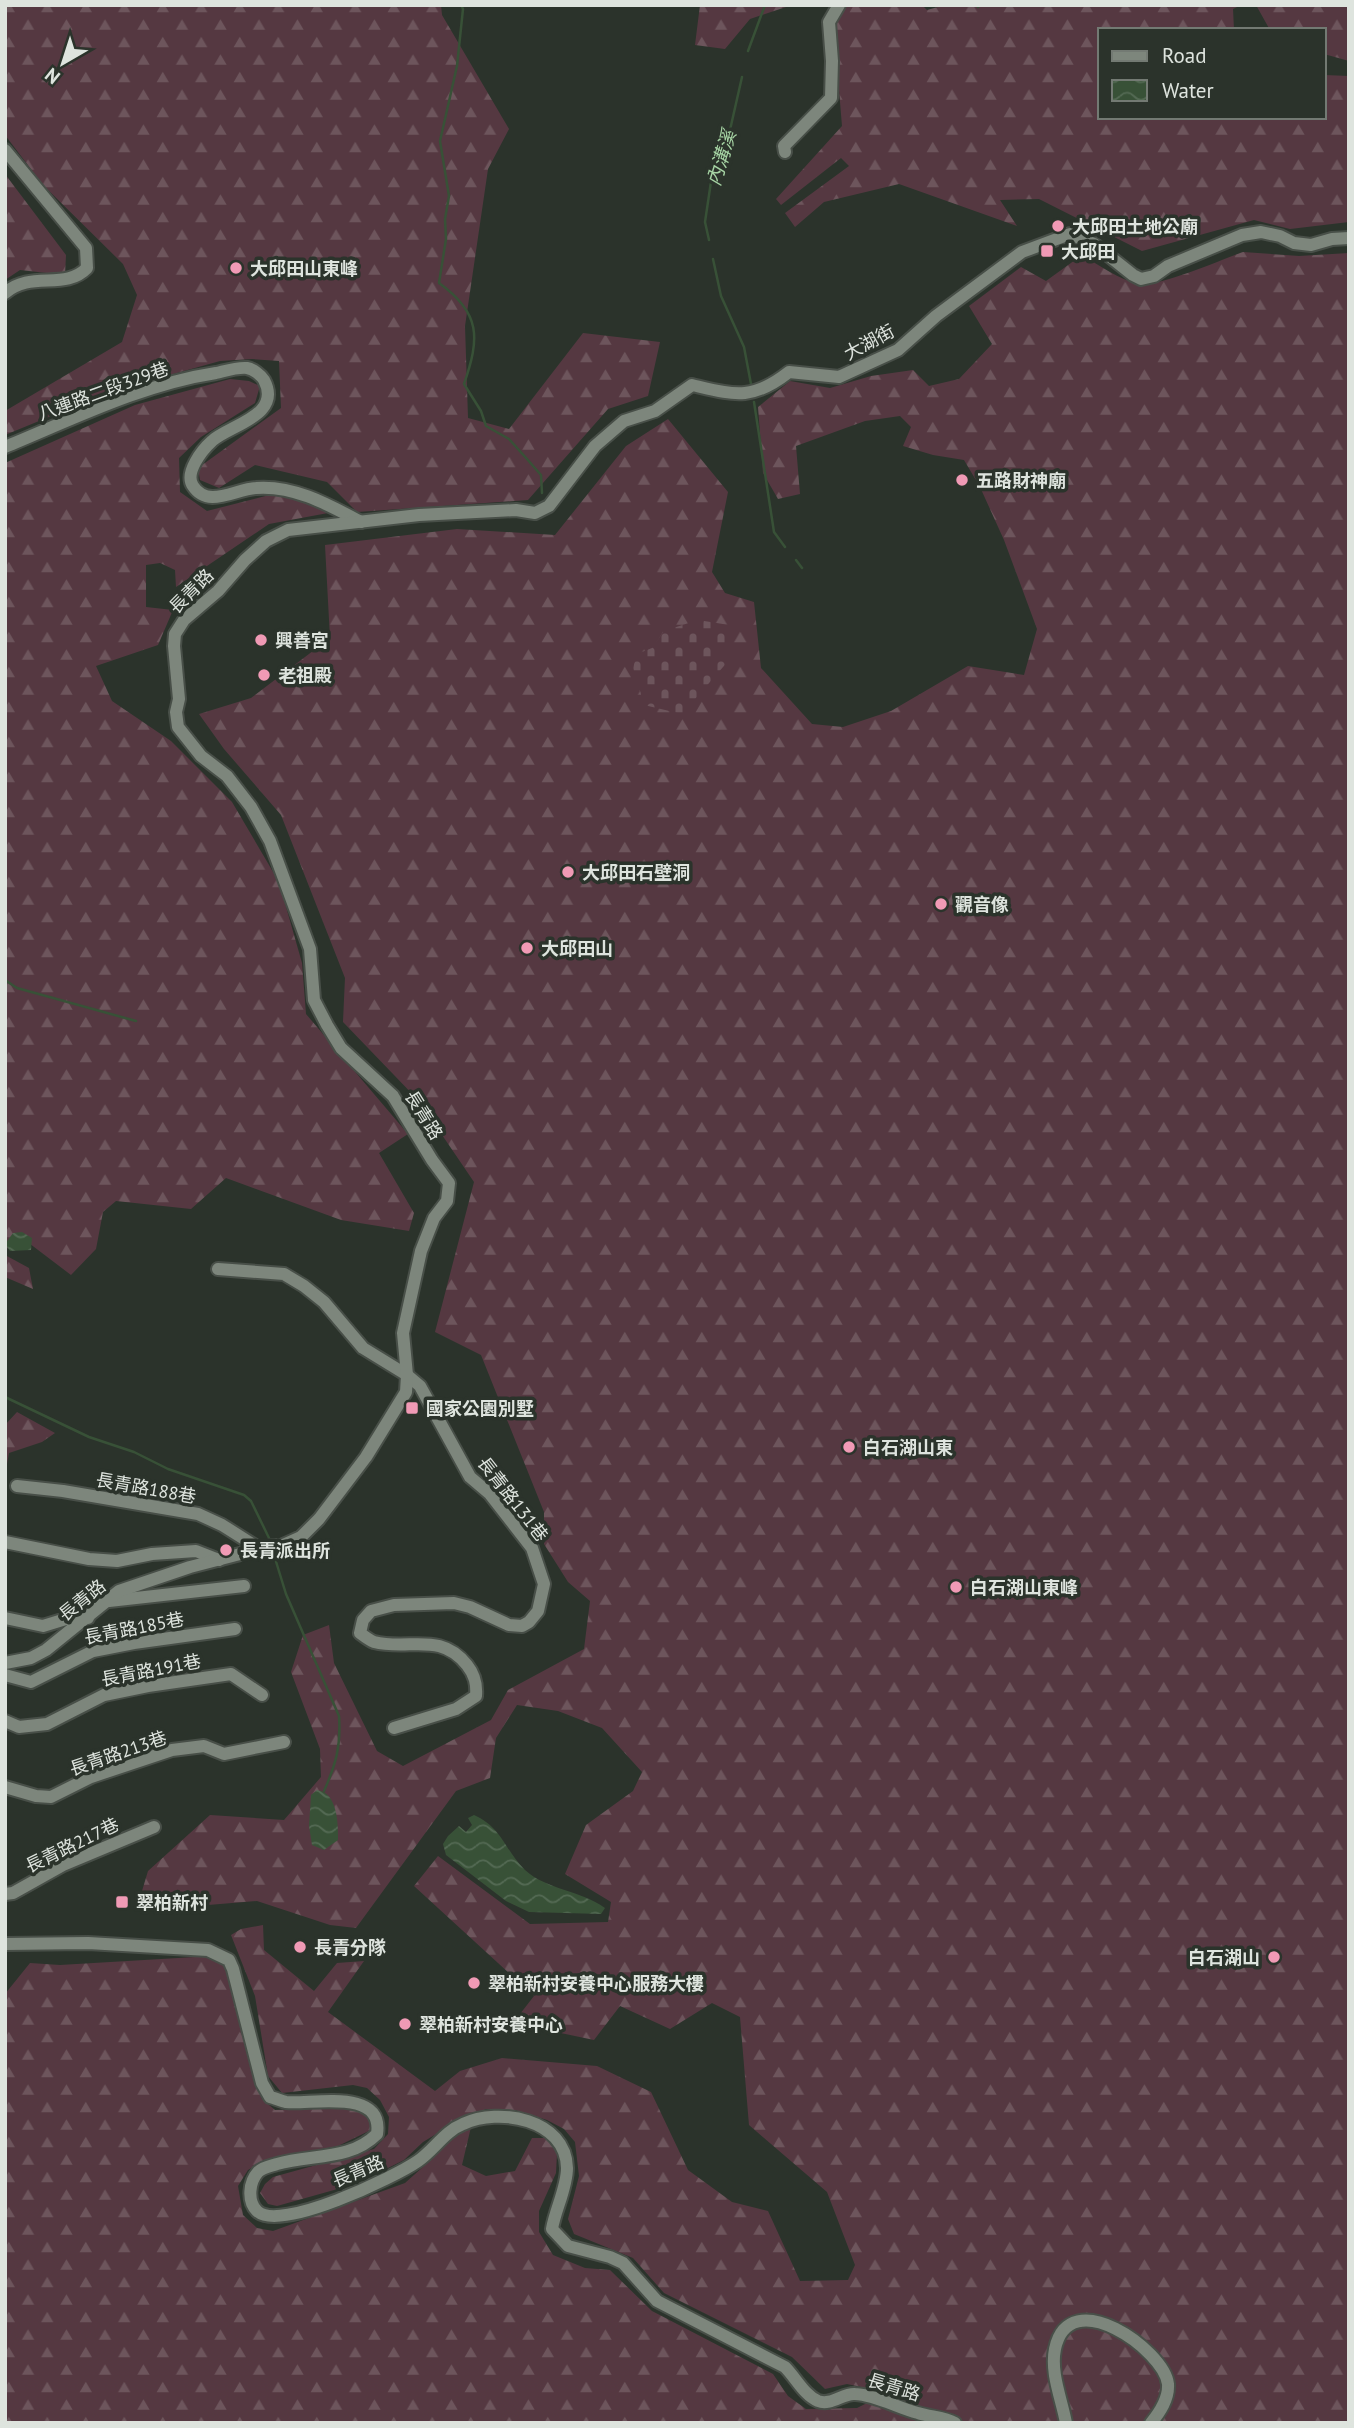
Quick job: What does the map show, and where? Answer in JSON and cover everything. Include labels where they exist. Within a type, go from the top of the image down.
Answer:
[{"type":"street","points":[[785,152],[784,146],[831,98],[829,22],[839,5]]},
{"type":"street","points":[[5,150],[86,248],[88,268],[80,276],[66,280],[32,280],[15,285],[5,293]]},
{"type":"street","name":"大湖街","points":[[361,522],[419,515],[516,510],[535,513],[549,506],[595,446],[624,421],[655,411],[692,385],[720,392],[747,394],[774,384],[789,372],[839,377],[898,350],[936,316],[1022,252],[1070,234],[1094,244],[1142,279],[1154,276],[1168,265],[1242,235],[1261,232],[1280,236],[1294,243],[1311,245],[1349,238]]},
{"type":"street","name":"八連路二段329巷","points":[[5,447],[142,391],[197,376],[247,368],[255,371],[264,380],[268,394],[265,404],[255,417],[212,440],[194,464],[189,477],[192,485],[200,494],[210,498],[256,488],[291,491],[324,502],[361,522]]},
{"type":"street","name":"長青路","points":[[5,1663],[38,1655],[119,1591],[219,1560],[281,1546],[301,1537],[319,1519],[366,1457],[406,1392],[403,1333],[421,1251],[434,1218],[447,1201],[449,1183],[393,1096],[341,1048],[327,1025],[314,1000],[310,949],[270,841],[251,807],[227,776],[201,757],[186,739],[178,727],[176,712],[179,699],[175,634],[184,620],[218,591],[266,541],[288,530],[361,522]]},
{"type":"street","name":"長青路131巷","points":[[218,1269],[284,1275],[304,1286],[324,1302],[363,1348],[420,1386],[470,1477],[490,1494],[532,1548],[544,1584],[538,1611],[522,1626],[509,1625],[454,1603],[394,1605],[371,1611],[363,1620],[360,1633],[373,1642],[441,1646],[459,1655],[472,1671],[477,1685],[477,1696],[456,1709],[394,1728]]},
{"type":"street","name":"長青路188巷","points":[[17,1486],[123,1500],[198,1514],[222,1525],[260,1549]]},
{"type":"street","points":[[5,1542],[89,1559],[117,1561],[152,1554],[196,1551],[219,1560]]},
{"type":"street","points":[[109,1601],[244,1586]]},
{"type":"street","points":[[5,1618],[43,1626],[69,1618],[88,1618]]},
{"type":"street","name":"長青路185巷","points":[[5,1675],[31,1682],[93,1651],[235,1629]]},
{"type":"street","name":"長青路191巷","points":[[5,1721],[19,1727],[47,1724],[104,1695],[231,1674],[262,1695]]},
{"type":"street","name":"長青路213巷","points":[[5,1787],[51,1797],[91,1777],[172,1750],[204,1746],[224,1754],[284,1742]]},
{"type":"street","name":"長青路217巷","points":[[5,1894],[13,1893],[63,1865],[154,1827]]},
{"type":"street","name":"長青路","points":[[5,1944],[157,1946],[208,1950],[229,1960],[262,2083],[270,2097],[286,2102],[330,2100],[362,2106],[371,2111],[378,2126],[376,2134],[358,2149],[333,2156],[291,2160],[258,2172],[250,2191],[256,2210],[264,2216],[287,2216],[383,2182],[419,2160],[460,2125],[478,2118],[507,2117],[533,2123],[558,2138],[566,2158],[567,2170],[552,2230],[568,2246],[610,2256],[623,2263],[657,2301],[785,2367],[805,2392],[817,2400],[831,2401],[850,2393],[860,2394],[915,2413],[955,2423]]},
{"type":"street","points":[[1066,2423],[1053,2360],[1055,2348],[1068,2326],[1085,2320],[1115,2327],[1151,2357],[1164,2374],[1168,2383],[1167,2398],[1152,2423]]},
{"type":"green space","points":[[5,5],[441,5],[442,15],[509,129],[488,169],[465,326],[468,418],[509,429],[583,333],[660,342],[648,396],[608,409],[528,500],[357,512],[327,482],[255,465],[219,488],[200,480],[198,468],[281,408],[279,361],[220,361],[112,391],[5,435],[5,411],[122,342],[137,295],[123,264],[43,185],[5,135]]},
{"type":"green space","points":[[700,5],[792,5],[750,19],[725,49],[695,45]]},
{"type":"green space","points":[[832,5],[922,5],[927,10],[945,5],[1241,5],[1233,9],[1234,28],[1098,28],[1098,119],[1326,119],[1326,75],[1349,76],[1349,222],[1290,229],[1254,220],[1142,251],[1039,199],[1000,200],[1017,226],[899,184],[824,202],[795,227],[785,213],[849,166],[841,158],[781,205],[776,199],[842,126]]},
{"type":"green space","points":[[1256,5],[1349,5],[1349,61],[1326,55],[1326,28],[1269,28]]},
{"type":"green space","points":[[5,174],[66,255],[65,275],[20,270],[5,280]]},
{"type":"green space","points":[[1243,252],[1299,256],[1349,253],[1349,2423],[5,2423],[5,1994],[30,1963],[60,1965],[212,1956],[227,1964],[254,2080],[262,2099],[275,2110],[361,2107],[368,2115],[371,2130],[338,2146],[265,2160],[248,2170],[238,2186],[243,2215],[257,2228],[273,2231],[405,2183],[433,2158],[454,2134],[471,2127],[462,2165],[486,2176],[515,2171],[532,2138],[546,2138],[557,2153],[556,2173],[539,2211],[539,2232],[553,2255],[585,2268],[610,2270],[652,2311],[773,2374],[788,2396],[806,2409],[857,2408],[869,2402],[871,2389],[847,2384],[825,2389],[792,2357],[664,2293],[633,2258],[574,2234],[568,2219],[579,2176],[575,2142],[564,2129],[547,2120],[515,2110],[486,2109],[461,2119],[423,2142],[404,2160],[334,2190],[277,2206],[268,2204],[260,2193],[273,2177],[374,2149],[388,2134],[389,2117],[380,2100],[367,2088],[353,2085],[282,2093],[268,2076],[255,1996],[231,1935],[241,1929],[263,1925],[264,1950],[314,1991],[337,1963],[364,1961],[328,2012],[435,2091],[460,2071],[502,2058],[597,2066],[651,2092],[688,2170],[732,2202],[768,2211],[800,2281],[848,2280],[855,2265],[827,2192],[749,2125],[740,2017],[712,2003],[670,2029],[620,2006],[594,2040],[513,2023],[534,1996],[414,1886],[438,1856],[530,1924],[608,1922],[611,1902],[565,1874],[586,1825],[633,1791],[642,1772],[602,1728],[558,1711],[517,1705],[496,1738],[490,1778],[456,1791],[356,1928],[330,1925],[257,1901],[136,1911],[148,1871],[210,1815],[284,1820],[321,1777],[320,1749],[291,1672],[303,1635],[329,1625],[334,1663],[377,1751],[403,1766],[491,1720],[508,1690],[584,1649],[590,1601],[568,1582],[544,1544],[544,1512],[481,1355],[435,1332],[474,1182],[419,1101],[343,1022],[345,978],[281,815],[224,749],[199,714],[251,698],[330,638],[325,545],[457,529],[555,535],[626,446],[668,419],[728,492],[712,572],[725,593],[754,602],[761,668],[812,724],[843,727],[891,711],[968,666],[1024,675],[1037,629],[1004,540],[980,487],[964,460],[903,446],[911,427],[900,416],[865,421],[796,446],[800,494],[778,499],[763,473],[758,407],[790,381],[830,388],[871,376],[913,370],[929,386],[959,379],[992,344],[969,306],[1021,267],[1046,281],[1082,255],[1124,279],[1148,284]]},
{"type":"green space","points":[[230,379],[249,381],[260,386],[255,403],[201,437],[179,458],[180,492],[207,511],[277,493],[318,505],[328,513],[269,524],[176,587],[175,570],[160,563],[146,565],[146,607],[173,610],[158,645],[96,666],[112,701],[171,741],[232,802],[279,882],[302,963],[306,1014],[408,1134],[379,1153],[414,1213],[409,1231],[341,1220],[226,1178],[191,1209],[116,1201],[103,1212],[96,1249],[71,1275],[17,1234],[5,1252],[5,463],[135,405]]},
{"type":"green space","points":[[698,620],[729,625],[730,659],[682,714],[644,705],[633,668],[637,654],[652,648],[664,631]]},
{"type":"green space","points":[[5,1255],[29,1268],[33,1289],[5,1277]]},
{"type":"green space","points":[[17,1412],[55,1433],[42,1442],[9,1453],[6,1530],[5,1425]]},
{"type":"water","points":[[22,1232],[32,1238],[31,1250],[10,1251],[5,1244],[13,1233]]},
{"type":"water","points":[[317,1790],[329,1797],[337,1818],[338,1840],[324,1850],[312,1845],[309,1826],[311,1795]]},
{"type":"water","points":[[474,1815],[498,1833],[525,1870],[543,1882],[595,1902],[605,1908],[601,1914],[529,1912],[506,1901],[446,1855],[443,1844],[448,1836],[459,1826],[466,1832],[472,1825],[468,1818]]},
{"type":"waterway","points":[[461,5],[463,9],[457,66],[440,141],[449,196],[439,283],[463,305],[473,328],[473,353],[464,384],[481,411],[486,426],[509,439],[541,475],[542,493]]},
{"type":"waterway","name":"內溝溪","points":[[748,51],[765,5]]},
{"type":"waterway","name":"內溝溪","points":[[709,240],[705,222],[712,175],[725,152],[742,77]]},
{"type":"waterway","name":"內溝溪","points":[[713,259],[721,296],[744,347],[751,384]]},
{"type":"waterway","name":"內溝溪","points":[[754,402],[774,532],[785,547]]},
{"type":"waterway","name":"內溝溪","points":[[796,560],[802,568]]},
{"type":"waterway","points":[[5,980],[17,988],[136,1021]]},
{"type":"waterway","points":[[5,1397],[89,1437],[134,1452],[168,1469],[244,1495],[251,1501],[269,1538]]},
{"type":"waterway","points":[[274,1555],[286,1594],[339,1716],[337,1755],[324,1791]]},
{"type":"place","name":"大邱田土地公廟","points":[[1058,226]]},
{"type":"place","name":"大邱田","points":[[1047,251]]},
{"type":"place","name":"大邱田山東峰","points":[[236,268]]},
{"type":"place","name":"五路財神廟","points":[[962,480]]},
{"type":"place","name":"興善宮","points":[[261,640]]},
{"type":"place","name":"老祖殿","points":[[264,675]]},
{"type":"place","name":"大邱田石壁洞","points":[[568,872]]},
{"type":"place","name":"觀音像","points":[[941,904]]},
{"type":"place","name":"大邱田山","points":[[527,948]]},
{"type":"place","name":"國家公園別墅","points":[[412,1408]]},
{"type":"place","name":"白石湖山東","points":[[849,1447]]},
{"type":"place","name":"長青派出所","points":[[226,1550]]},
{"type":"place","name":"白石湖山東峰","points":[[956,1587]]},
{"type":"place","name":"翠柏新村","points":[[122,1902]]},
{"type":"place","name":"長青分隊","points":[[300,1947]]},
{"type":"place","name":"白石湖山","points":[[1274,1957]]},
{"type":"place","name":"翠柏新村安養中心服務大樓","points":[[474,1983]]},
{"type":"place","name":"翠柏新村安養中心","points":[[405,2024]]}]
